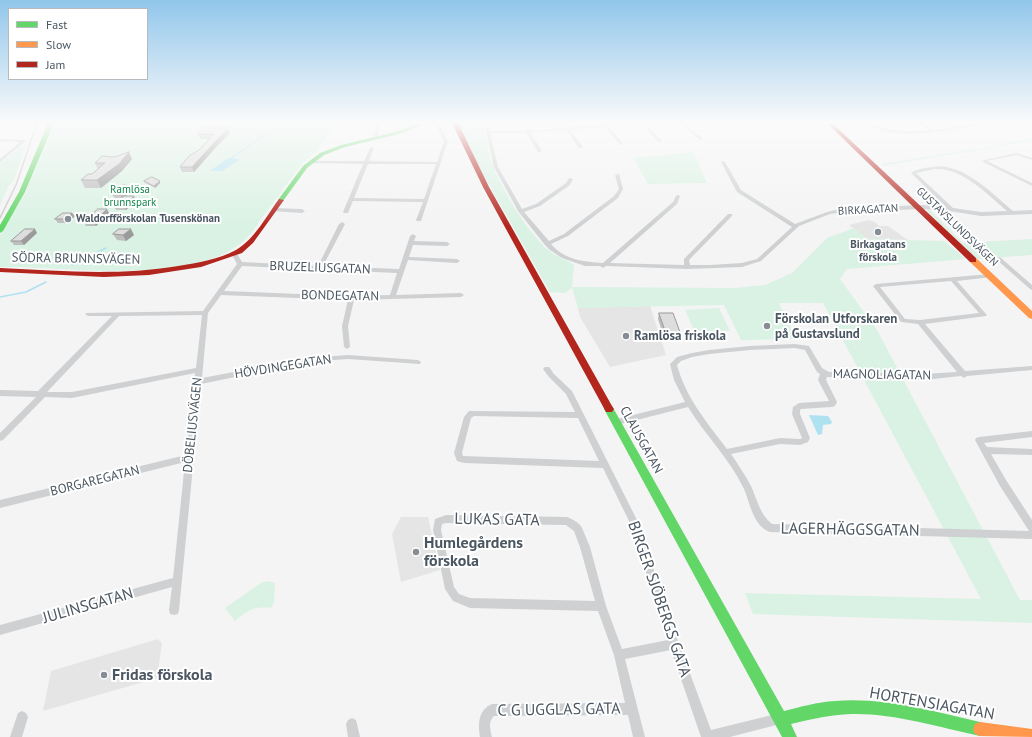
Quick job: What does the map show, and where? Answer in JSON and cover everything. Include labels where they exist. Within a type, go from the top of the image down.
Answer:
[{"type":"street","points":[[0,231],[22,192],[37,157]]},
{"type":"street","name":"SÖDRA BRUNNSVÄGEN","points":[[0,270],[138,274],[200,264],[234,253],[251,242],[310,162],[317,157]]},
{"type":"street","points":[[346,212],[368,157]]},
{"type":"street","points":[[419,220],[441,157]]},
{"type":"street","name":"CLAUSGATAN","points":[[470,157],[617,422],[725,622],[790,737]]},
{"type":"street","name":"BIRKAGATAN","points":[[494,157],[496,167],[521,211],[547,244],[556,252],[572,260],[603,266],[733,267],[754,262],[766,254],[794,226],[836,211],[919,207],[952,208],[981,214],[1032,212]]},
{"type":"street","name":"GUSTAVSLUNDSVÄGEN","points":[[866,157],[1032,316]]},
{"type":"street","points":[[998,157],[983,160],[1032,185]]},
{"type":"street","points":[[310,162],[439,163]]},
{"type":"street","points":[[723,162],[739,191],[794,226]]},
{"type":"street","points":[[952,208],[913,172],[943,168],[950,169],[976,184],[1012,213]]},
{"type":"street","points":[[547,244],[566,235],[616,197],[621,190],[617,175]]},
{"type":"street","points":[[521,211],[538,205],[568,184],[571,180]]},
{"type":"street","points":[[603,266],[675,202],[678,196]]},
{"type":"street","points":[[351,199],[425,201]]},
{"type":"street","points":[[274,210],[302,211]]},
{"type":"street","points":[[687,267],[686,260],[730,215]]},
{"type":"street","points":[[320,268],[342,224]]},
{"type":"street","points":[[392,297],[413,236]]},
{"type":"street","points":[[411,243],[447,244]]},
{"type":"street","points":[[234,253],[240,264]]},
{"type":"street","points":[[405,258],[457,261]]},
{"type":"street","points":[[999,259],[1032,288]]},
{"type":"street","name":"BRUZELIUSGATAN","points":[[240,264],[401,271]]},
{"type":"street","name":"DÖBELIUSVÄGEN","points":[[174,610],[205,313],[240,264]]},
{"type":"street","points":[[952,279],[984,315],[920,322],[903,321],[877,286],[952,279],[990,276]]},
{"type":"street","name":"BONDEGATAN","points":[[220,293],[351,298],[461,295]]},
{"type":"street","points":[[347,347],[345,326],[351,298]]},
{"type":"street","points":[[88,314],[116,315],[205,313]]},
{"type":"street","points":[[0,438],[116,315]]},
{"type":"street","points":[[920,322],[964,375]]},
{"type":"street","name":"MAGNOLIAGATAN","points":[[690,404],[679,383],[673,366],[675,360],[682,357],[745,348],[800,346],[808,350],[819,370],[824,374],[897,378],[964,375],[1032,368]]},
{"type":"street","name":"HÖVDINGEGATAN","points":[[197,382],[308,360],[348,357],[418,362]]},
{"type":"street","name":"BIRGER SJÖBERGS GATA","points":[[547,369],[549,373],[564,385],[633,520],[674,644],[707,737]]},
{"type":"street","points":[[0,392],[40,395],[72,395],[198,370]]},
{"type":"street","points":[[726,452],[780,441],[800,442],[805,440],[806,438],[796,414],[796,409],[799,406],[832,404],[833,402],[822,380],[824,374]]},
{"type":"street","points":[[617,422],[690,404]]},
{"type":"street","name":"LAGERHÄGGSGATAN","points":[[690,404],[726,452],[745,484],[760,518],[770,528],[1032,535]]},
{"type":"street","points":[[580,415],[472,413],[468,417],[458,453],[460,459],[606,465]]},
{"type":"street","points":[[1032,434],[980,439],[980,444],[1032,528]]},
{"type":"street","points":[[984,450],[1032,452]]},
{"type":"street","name":"BORGAREGATAN","points":[[0,504],[189,458]]},
{"type":"street","name":"LUKAS GATA","points":[[600,606],[470,603],[456,598],[450,589],[437,530],[438,522],[446,519],[567,521],[578,528],[585,547],[600,606],[619,655]]},
{"type":"street","name":"JULINSGATAN","points":[[0,630],[177,581]]},
{"type":"street","points":[[619,655],[674,644]]},
{"type":"street","name":"C G UGGLAS GATA","points":[[619,655],[639,737]]},
{"type":"street","name":"HORTENSIAGATAN","points":[[780,719],[834,708],[865,707],[899,711],[983,730],[1032,736]]},
{"type":"street","name":"C G UGGLAS GATA","points":[[486,737],[484,723],[486,715],[492,710],[632,709]]},
{"type":"street","points":[[16,737],[22,717]]},
{"type":"street","points":[[707,737],[780,719]]},
{"type":"street","points":[[352,724],[354,737]]},
{"type":"shaded area","name":"Birkagatans förskola","points":[[869,220],[875,222],[879,226],[888,226],[908,240],[867,239],[849,225]]},
{"type":"shaded area","name":"Ramlösa friskola","points":[[650,306],[666,355],[610,367],[580,317],[578,308]]},
{"type":"shaded area","name":"Humlegårdens förskola","points":[[401,517],[428,517],[440,570],[401,582],[392,534]]},
{"type":"shaded area","name":"Fridas förskola","points":[[158,639],[162,643],[157,678],[43,711],[51,671]]},
{"type":"green space","points":[[7,157],[22,157],[13,182],[9,185],[0,205],[0,163]]},
{"type":"green space","name":"Ramlösa brunnspark","points":[[40,157],[310,157],[302,164],[251,234],[241,243],[219,256],[191,265],[159,269],[125,271],[0,267],[0,235],[26,192]]},
{"type":"green space","points":[[490,157],[502,186],[524,222],[548,250],[574,265],[572,287],[735,288],[765,285],[792,273],[827,238],[854,228],[867,239],[944,241],[966,259],[847,269],[840,279],[877,330],[1020,600],[1032,600],[1032,623],[753,614],[745,593],[981,599],[823,303],[779,303],[796,339],[741,340],[724,305],[578,308],[572,288],[565,293],[550,292],[474,158]]},
{"type":"green space","points":[[695,157],[707,183],[648,184],[633,158]]},
{"type":"green space","points":[[923,157],[934,157],[883,166],[881,164]]},
{"type":"green space","points":[[929,209],[963,243],[1032,239],[1032,255],[977,259],[926,210]]},
{"type":"green space","points":[[719,308],[730,331],[695,332],[685,310]]},
{"type":"green space","points":[[267,581],[275,583],[274,602],[271,608],[255,608],[235,621],[225,608],[261,583]]},
{"type":"water","points":[[228,158],[241,159],[222,171],[210,171]]},
{"type":"water","points":[[809,415],[828,416],[832,422],[831,424],[823,425],[822,434],[818,435]]},
{"type":"building","points":[[101,157],[125,157],[119,164],[97,180],[81,180],[88,174],[92,174],[105,163],[95,163]]},
{"type":"building","points":[[188,157],[201,157],[192,167],[180,167]]},
{"type":"building","points":[[152,177],[160,181],[154,186],[144,181]]},
{"type":"building","points":[[123,185],[131,186],[121,195],[113,195]]},
{"type":"building","points":[[124,196],[134,196],[124,206],[114,206]]},
{"type":"building","points":[[98,209],[107,209],[94,222],[84,222]]},
{"type":"building","points":[[63,213],[72,213],[66,219],[55,219]]},
{"type":"building","points":[[25,229],[35,229],[21,241],[11,241]]},
{"type":"building","points":[[119,229],[131,229],[123,235],[113,234]]},
{"type":"building","points":[[659,313],[673,313],[681,335],[667,335]]},
{"type":"waterway","points":[[72,265],[106,248]]},
{"type":"waterway","points":[[0,297],[26,292],[46,282]]},
{"type":"railway","points":[[0,218],[16,185],[25,157]]},
{"type":"traffic: fast","points":[[0,231],[22,192],[37,157]]},
{"type":"traffic: fast","points":[[281,200],[305,167],[318,157]]},
{"type":"traffic: fast","points":[[609,409],[790,737]]},
{"type":"traffic: fast","points":[[780,719],[814,711],[852,707],[907,713],[980,729]]},
{"type":"traffic: slow","points":[[973,260],[1032,316]]},
{"type":"traffic: slow","points":[[980,729],[1032,736]]},
{"type":"traffic: jam","points":[[472,157],[486,187],[609,409]]},
{"type":"traffic: jam","points":[[865,157],[973,260]]},
{"type":"traffic: jam","points":[[0,270],[104,275],[149,273],[198,265],[239,251],[251,242],[281,200]]},
{"type":"place","name":"Waldorfförskolan Tusenskönan","points":[[68,219]]},
{"type":"place","name":"Birkagatans förskola","points":[[878,232]]},
{"type":"place","name":"Förskolan Utforskaren på Gustavslund","points":[[767,326]]},
{"type":"place","name":"Ramlösa friskola","points":[[626,336]]},
{"type":"place","name":"Humlegårdens förskola","points":[[416,552]]},
{"type":"place","name":"Fridas förskola","points":[[104,675]]}]
